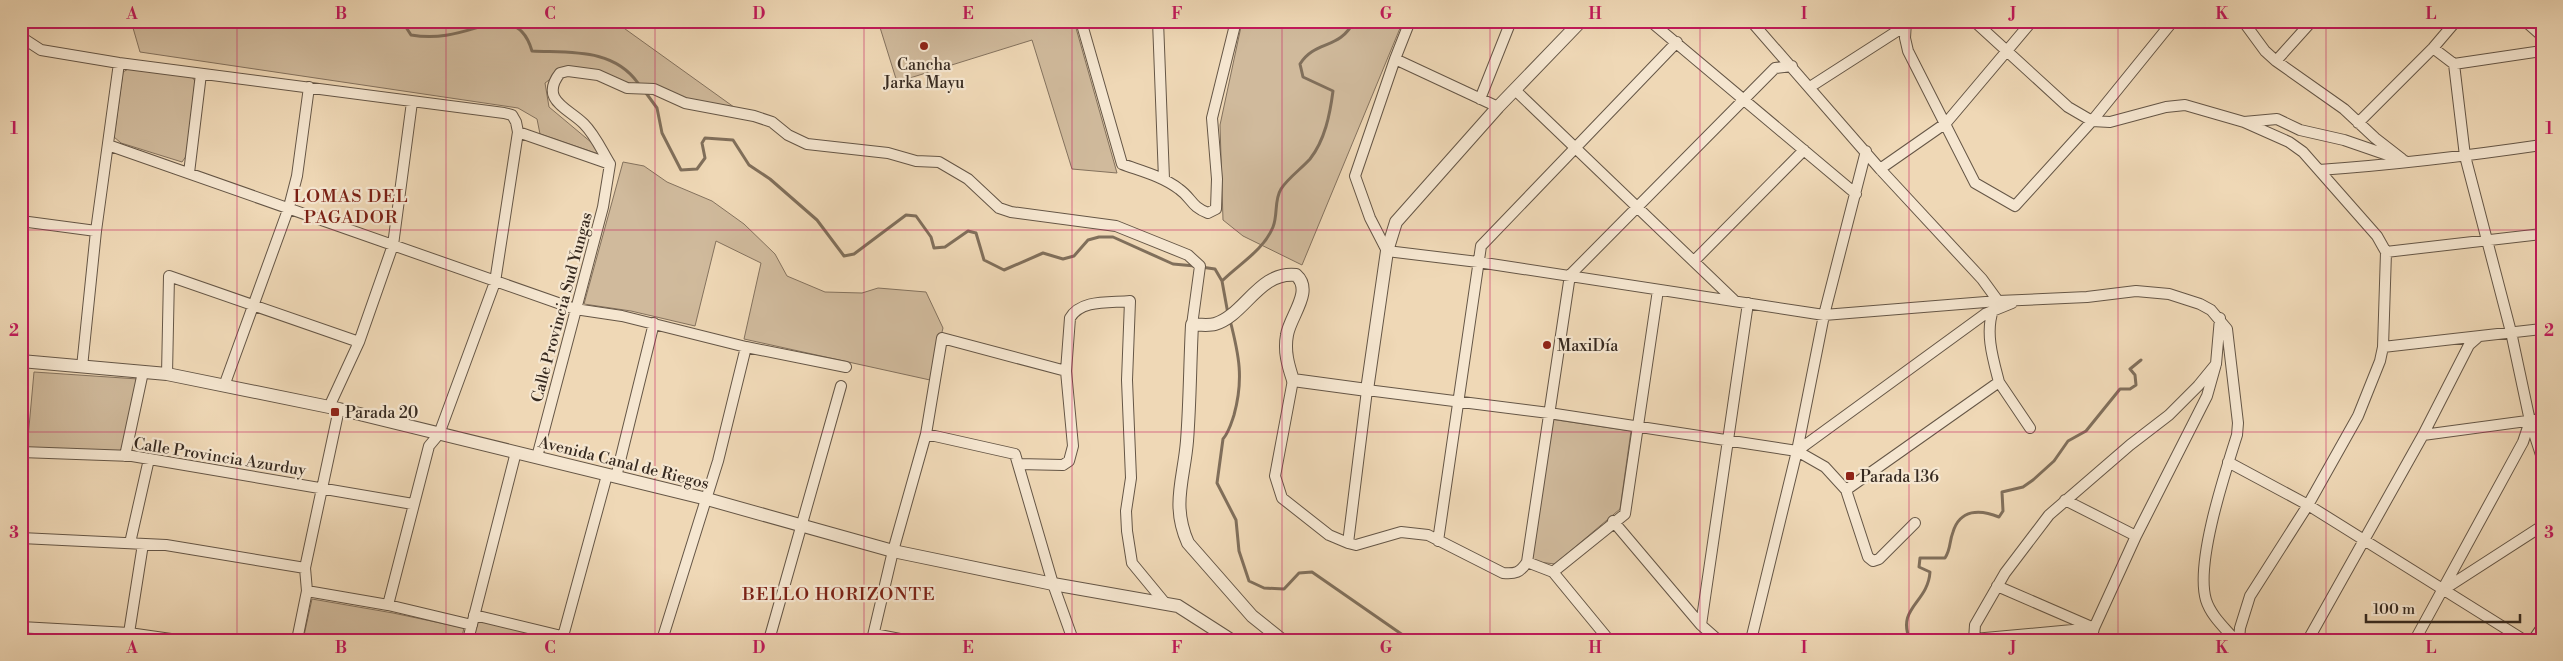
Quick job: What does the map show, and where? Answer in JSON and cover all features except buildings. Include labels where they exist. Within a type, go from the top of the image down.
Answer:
[{"type":"street","points":[[1081,21],[1101,85],[1122,164],[1164,179],[1180,189],[1198,209],[1208,213],[1216,209],[1217,179],[1212,118],[1236,21]]},
{"type":"street","points":[[1158,21],[1164,179]]},
{"type":"street","points":[[1387,251],[1370,218],[1355,176],[1394,59],[1410,21]]},
{"type":"street","points":[[1480,99],[1511,21]]},
{"type":"street","points":[[1348,543],[1387,251],[1396,222],[1498,107],[1581,21]]},
{"type":"street","points":[[1650,21],[1856,194]]},
{"type":"street","points":[[1751,21],[1880,169],[1982,279],[1996,305],[1989,323],[1999,382],[2030,428]]},
{"type":"street","points":[[1974,21],[2068,107],[2092,122],[2110,122],[2166,107],[2185,105],[2244,122],[2267,131],[2302,152],[2377,236],[2386,252],[2383,347],[2380,361],[2358,416],[2308,505],[2250,596],[2240,628],[2239,640]]},
{"type":"street","points":[[1880,169],[1946,124],[2032,21]]},
{"type":"street","points":[[1810,87],[1906,23],[1908,51],[1974,183],[2015,206],[2092,122],[2173,21]]},
{"type":"street","points":[[2243,21],[2265,51],[2276,61],[2344,109],[2405,161]]},
{"type":"street","points":[[2276,61],[2312,21]]},
{"type":"street","points":[[2358,122],[2432,48],[2456,21]]},
{"type":"street","points":[[2525,21],[2542,36]]},
{"type":"street","points":[[21,37],[41,50],[119,63],[412,102],[462,106],[512,115],[518,132],[495,282],[438,434],[429,446],[388,605]]},
{"type":"street","points":[[1438,541],[1481,246],[1574,147],[1677,42]]},
{"type":"street","points":[[2432,48],[2454,64],[2542,51]]},
{"type":"street","points":[[1394,59],[1498,107]]},
{"type":"street","points":[[82,367],[96,231],[119,63]]},
{"type":"street","points":[[2454,64],[2465,156],[2511,332],[2530,421],[2542,458]]},
{"type":"street","points":[[1192,325],[1216,324],[1236,310],[1270,279],[1289,274],[1296,275],[1301,279],[1303,288],[1287,333],[1285,350],[1293,380],[1275,476],[1282,498],[1329,535],[1348,543],[1356,544],[1401,532],[1428,535],[1503,573],[1514,574],[1522,570],[1527,562],[1570,275],[1636,206],[1775,68],[1792,66]]},
{"type":"street","points":[[610,164],[583,124],[560,106],[554,98],[552,88],[560,73],[568,70],[598,75],[627,88],[654,89],[686,103],[754,116],[772,122],[788,135],[807,144],[888,153],[916,161],[939,162],[968,179],[999,208],[1011,212],[1116,226],[1188,255],[1200,266],[1192,325],[1187,442],[1178,499],[1183,531],[1188,543],[1252,616],[1282,640]]},
{"type":"street","points":[[189,173],[201,74]]},
{"type":"street","points":[[224,386],[289,207],[297,176],[309,87]]},
{"type":"street","points":[[1515,90],[1735,301]]},
{"type":"street","points":[[297,640],[307,591],[306,568],[323,488],[334,408],[393,245],[412,102]]},
{"type":"street","points":[[2244,122],[2271,119],[2282,121],[2300,130],[2344,140],[2405,161]]},
{"type":"street","points":[[2267,131],[2266,126],[2271,119]]},
{"type":"street","points":[[518,132],[610,164]]},
{"type":"street","points":[[108,145],[575,309],[654,322],[746,347],[846,367]]},
{"type":"street","points":[[2319,170],[2389,165],[2405,161],[2465,156],[2542,145]]},
{"type":"street","points":[[1694,261],[1804,150]]},
{"type":"street","points":[[1751,640],[1797,451],[1824,315],[1866,151]]},
{"type":"street","name":"Calle Provincia Sud Yungas","points":[[537,457],[603,207],[610,164]]},
{"type":"street","points":[[21,221],[96,231]]},
{"type":"street","points":[[2386,252],[2542,234]]},
{"type":"street","points":[[1387,251],[1570,275],[1824,315],[1996,305],[2018,300],[2154,292],[2200,304],[2220,318],[2227,329],[2231,345],[2232,374],[2238,410],[2237,435],[2209,535],[2204,588],[2206,599],[2214,616],[2235,640]]},
{"type":"street","points":[[167,374],[169,276],[359,342]]},
{"type":"street","points":[[1553,572],[1625,514],[1658,290]]},
{"type":"street","points":[[1018,464],[1063,465],[1070,461],[1073,446],[1066,371],[1070,318],[1074,311],[1082,306],[1130,301],[1127,380],[1130,478],[1126,511],[1127,531],[1132,563],[1165,603]]},
{"type":"street","points":[[1701,624],[1748,303]]},
{"type":"street","points":[[1797,451],[1996,305]]},
{"type":"street","points":[[2091,640],[2094,628],[2136,536],[2207,396],[2216,364],[2220,318]]},
{"type":"street","points":[[562,638],[611,476],[654,322]]},
{"type":"street","points":[[2383,347],[2477,338],[2542,329]]},
{"type":"street","points":[[905,640],[873,637],[893,551],[926,434],[942,338],[1066,371]]},
{"type":"street","points":[[2308,640],[2423,435],[2469,345],[2477,338]]},
{"type":"street","points":[[662,640],[707,499],[746,347]]},
{"type":"street","name":"Avenida Canal de Riegos","points":[[21,361],[167,374],[334,408],[707,499],[801,527],[893,551],[1053,584],[1178,606],[1222,638]]},
{"type":"street","points":[[2094,628],[1974,639],[1976,625],[1997,586],[2049,515],[2130,445],[2169,415],[2198,386],[2216,364]]},
{"type":"street","points":[[125,456],[142,372]]},
{"type":"street","points":[[1293,380],[1549,413],[1727,442],[1797,451],[1825,467],[1846,490],[1868,557],[1873,561],[1879,559],[1915,523]]},
{"type":"street","points":[[1846,490],[1999,382]]},
{"type":"street","points":[[769,640],[841,386]]},
{"type":"street","points":[[2423,435],[2542,419]]},
{"type":"street","points":[[2416,640],[2523,442],[2530,421]]},
{"type":"street","points":[[926,434],[1015,454],[1053,584],[1073,640]]},
{"type":"street","name":"Calle Provincia Azurduy","points":[[21,452],[125,456],[149,459],[413,504]]},
{"type":"street","points":[[468,640],[516,452]]},
{"type":"street","points":[[130,543],[149,459]]},
{"type":"street","points":[[2228,462],[2308,505],[2524,640]]},
{"type":"street","points":[[2065,500],[2136,536]]},
{"type":"street","points":[[1614,521],[1701,624],[1718,640]]},
{"type":"street","points":[[2444,590],[2542,526]]},
{"type":"street","points":[[21,538],[166,545],[306,568]]},
{"type":"street","points":[[129,633],[143,544]]},
{"type":"street","points":[[1527,562],[1553,572],[1609,640]]},
{"type":"street","points":[[1997,586],[2094,628]]},
{"type":"street","points":[[307,591],[578,640]]},
{"type":"street","points":[[2533,640],[2542,626]]},
{"type":"street","points":[[21,627],[129,633],[178,640]]},
{"type":"street","points":[[31,640],[33,628]]},
{"type":"shaded area","points":[[131,21],[614,21],[745,115],[568,66],[545,83],[549,107],[610,158],[540,134],[537,119],[518,108],[140,52]]},
{"type":"shaded area","points":[[878,21],[1074,21],[1117,173],[1072,169],[1032,40],[897,82]]},
{"type":"shaded area","points":[[1258,21],[1403,21],[1302,265],[1243,236],[1223,220],[1220,125],[1242,22],[1256,27]]},
{"type":"shaded area","points":[[130,68],[192,77],[195,81],[187,155],[182,162],[121,143],[114,137],[123,72]]},
{"type":"shaded area","points":[[623,162],[644,166],[667,182],[712,201],[744,224],[775,254],[787,276],[825,292],[862,293],[878,288],[926,292],[943,328],[930,380],[744,339],[761,263],[716,241],[695,326],[631,311],[584,304]]},
{"type":"shaded area","points":[[34,372],[138,379],[122,451],[27,449]]},
{"type":"shaded area","points":[[1550,419],[1631,431],[1620,509],[1555,564],[1530,561]]},
{"type":"shaded area","points":[[312,599],[464,628],[461,640],[303,640]]},
{"type":"shaded area","points":[[484,621],[555,640],[472,640],[477,623]]},
{"type":"waterway","points":[[402,21],[411,35],[424,36],[457,33],[501,21]]},
{"type":"waterway","points":[[503,21],[522,32],[528,40],[532,51],[576,53],[604,58],[628,72],[638,83]]},
{"type":"waterway","points":[[1222,281],[1257,250],[1269,235],[1273,227],[1281,189],[1310,159],[1320,144],[1328,118],[1333,91],[1303,77],[1300,64],[1313,51],[1342,37],[1354,21]]},
{"type":"waterway","points":[[646,93],[657,108],[662,133],[681,170],[697,169],[705,158],[702,143],[705,138],[733,140],[749,165],[770,179],[817,220],[844,256],[854,254],[906,215],[916,216],[931,237],[934,248],[945,247],[968,231],[976,233],[984,260],[1004,270],[1043,253],[1063,259],[1074,256],[1088,240],[1099,237],[1113,237],[1173,264],[1195,266]]},
{"type":"waterway","points":[[1201,267],[1215,269],[1222,281],[1228,314]]},
{"type":"waterway","points":[[1230,320],[1238,356],[1240,378],[1234,415],[1223,439],[1217,483],[1236,520],[1239,551],[1249,581],[1264,588],[1284,589],[1299,573],[1312,572],[1410,640]]},
{"type":"waterway","points":[[1910,640],[1907,620],[1928,583],[1930,572],[1919,567],[1920,558],[1945,558],[1956,524],[1966,515],[1978,512],[1999,517],[2003,511],[2002,492],[2023,487],[2033,480],[2054,461],[2068,441],[2086,431],[2120,389],[2130,389],[2136,385],[2135,375],[2130,369],[2141,360]]},
{"type":"place","name":"Cancha Jarka Mayu","points":[[924,46]]},
{"type":"place","name":"MaxiDía","points":[[1547,345]]},
{"type":"place","name":"Parada 20","points":[[335,412]]},
{"type":"place","name":"Parada 136","points":[[1850,476]]},
{"type":"district","name":"LOMAS DEL PAGADOR","points":[[351,206]]},
{"type":"district","name":"BELLO HORIZONTE","points":[[839,594]]}]
